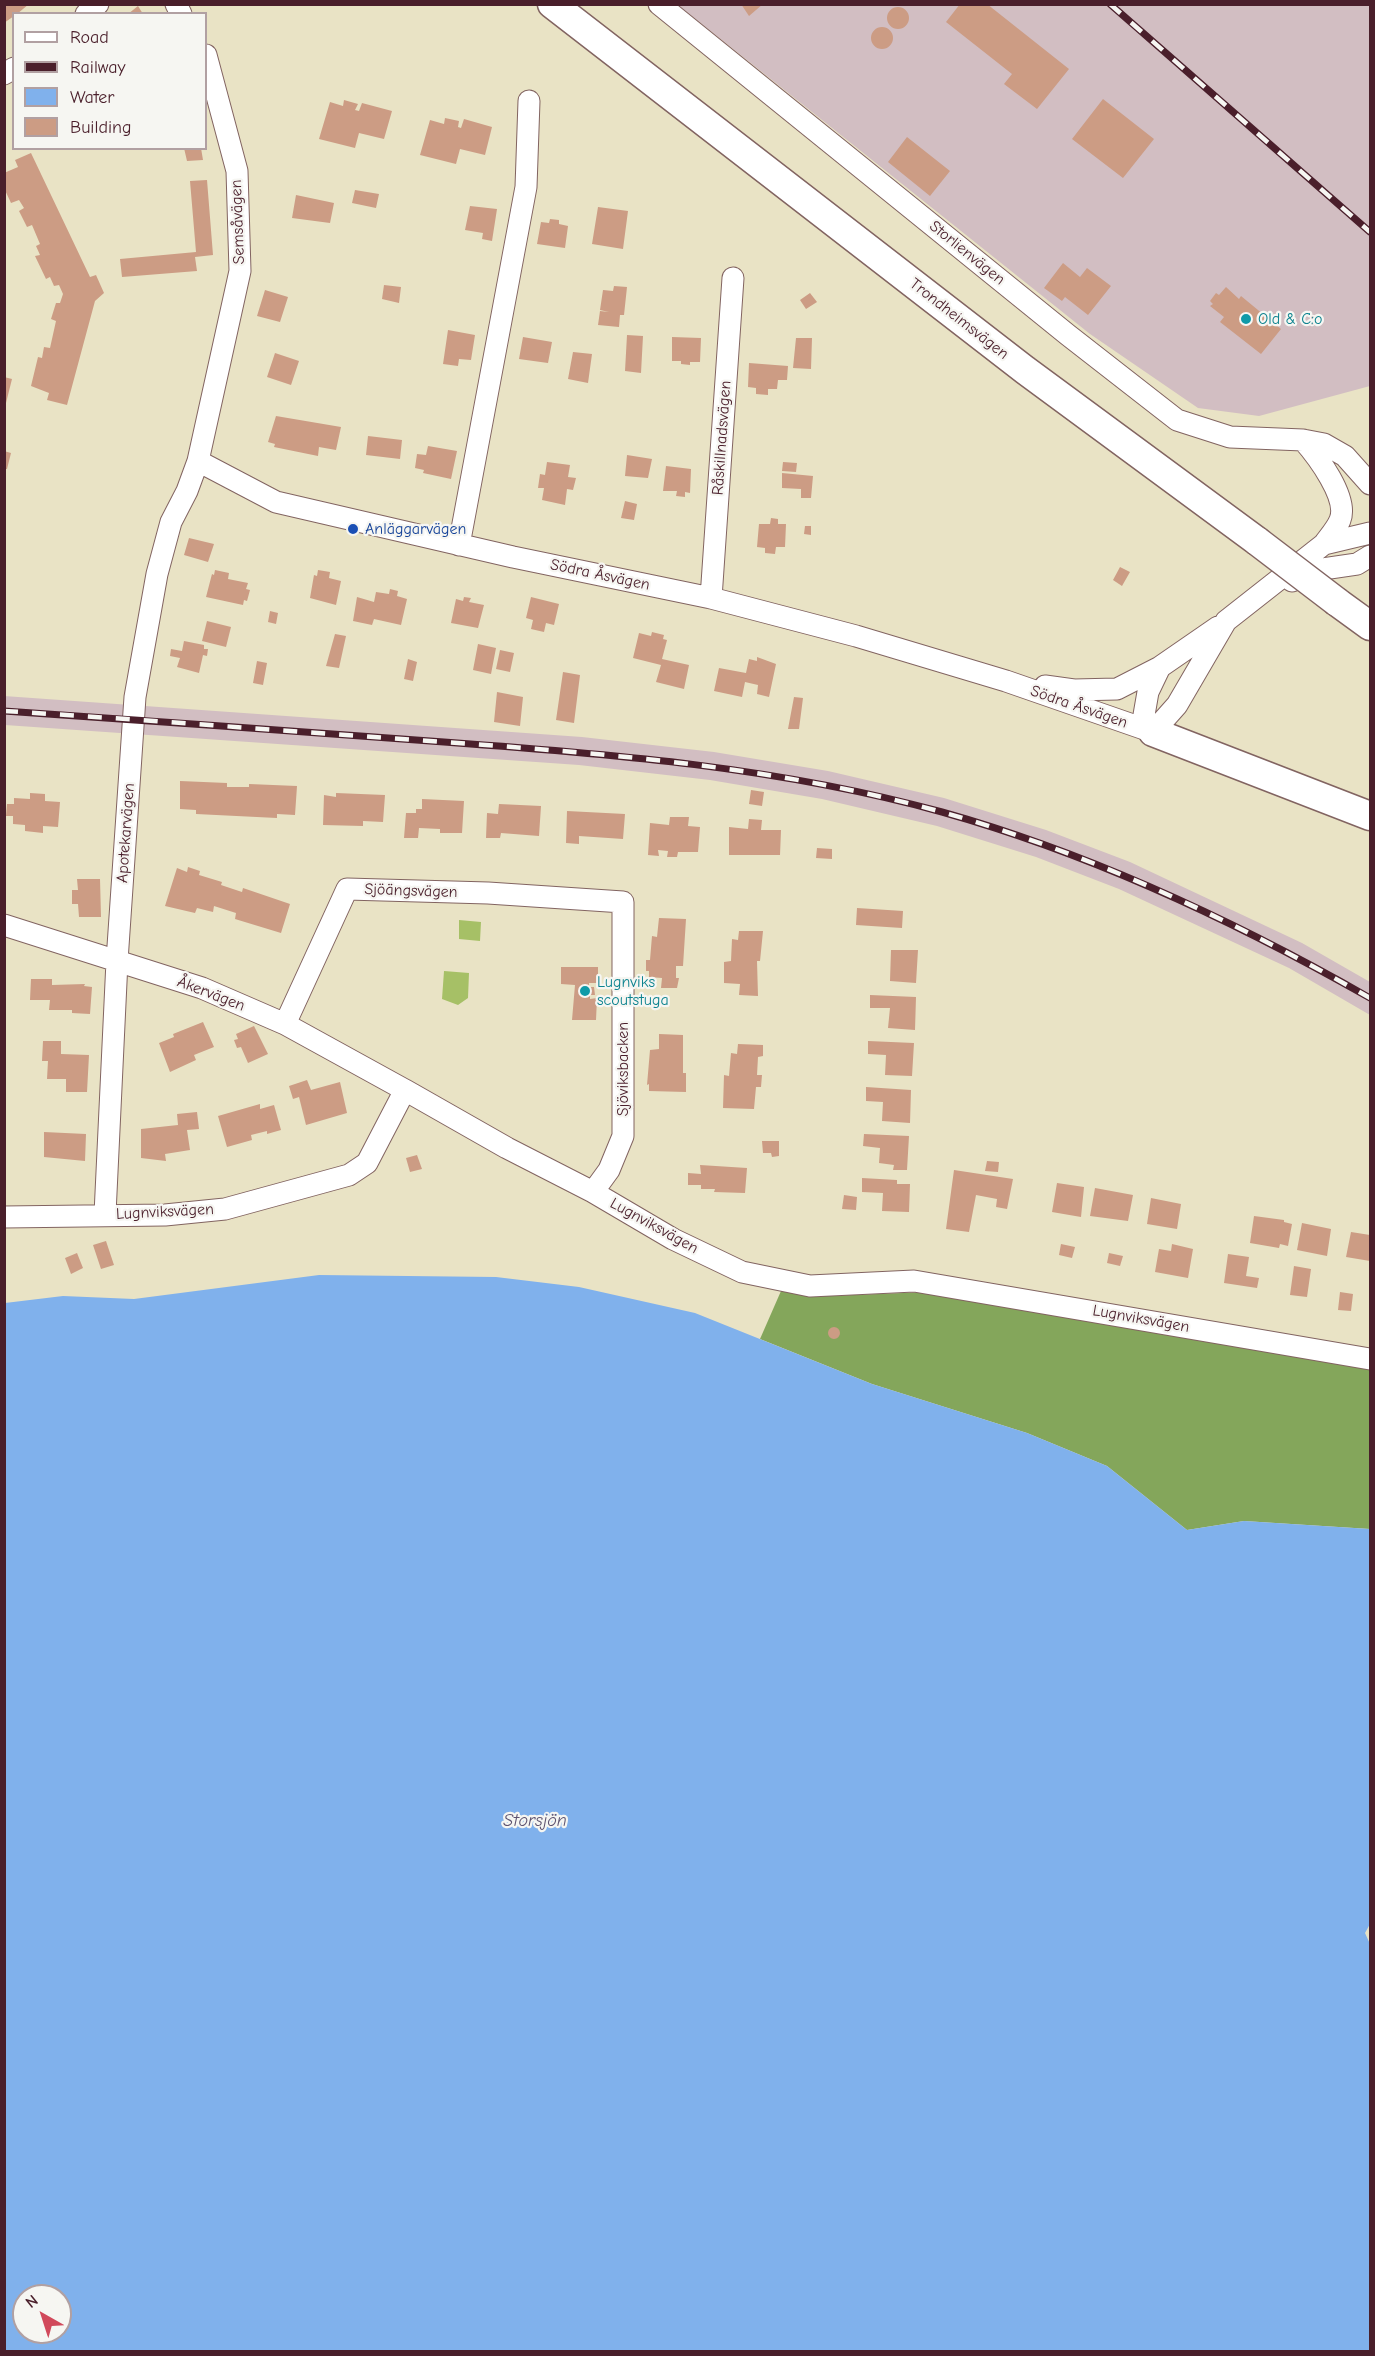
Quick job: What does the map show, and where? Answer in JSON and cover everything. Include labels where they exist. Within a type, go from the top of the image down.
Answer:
[{"type":"main road","name":"Trondheimsvägen","points":[[552,4],[1025,370],[1371,626]]},
{"type":"main road","points":[[1153,732],[1371,816]]},
{"type":"street","name":"Storlienvägen","points":[[659,4],[1068,335],[1177,420],[1230,437],[1303,440],[1324,444],[1345,456],[1366,479]]},
{"type":"street","name":"Semsåvägen","points":[[198,461],[240,272],[237,171],[207,59]]},
{"type":"street","points":[[459,545],[526,187],[529,101]]},
{"type":"street","name":"Råskillnadsvägen","points":[[711,598],[733,278]]},
{"type":"street","points":[[1262,595],[1324,544],[1341,519],[1340,506],[1329,475],[1320,458],[1303,440]]},
{"type":"street","name":"Södra Åsvägen","points":[[198,461],[276,502],[459,545],[711,598],[856,636],[1006,681],[1153,732]]},
{"type":"street","name":"Apotekarvägen","points":[[105,1214],[117,961],[135,697],[157,573],[171,522],[187,491],[198,461]]},
{"type":"street","points":[[1366,479],[1371,498]]},
{"type":"street","points":[[1324,544],[1371,533]]},
{"type":"street","points":[[1262,595],[1317,570],[1357,564],[1371,556]]},
{"type":"street","name":"Södra Åsvägen","points":[[1006,681],[1074,690],[1117,689],[1160,667],[1262,595]]},
{"type":"street","points":[[1160,667],[1148,692],[1144,715],[1153,732],[1176,705],[1226,621]]},
{"type":"street","name":"Sjöängsvägen","points":[[285,1024],[347,889],[488,893],[623,902]]},
{"type":"street","name":"Sjöviksbacken","points":[[593,1191],[609,1170],[623,1136],[623,902]]},
{"type":"street","name":"Åkervägen","points":[[4,925],[202,988],[285,1024],[405,1090]]},
{"type":"street","name":"Lugnviksvägen","points":[[4,1217],[165,1215],[225,1209],[349,1175],[367,1163],[405,1090],[507,1148],[593,1191],[673,1239],[742,1272],[810,1286],[914,1281],[1371,1359]]},
{"type":"shaded area","points":[[678,5],[1370,5],[1370,386],[1259,416],[1198,408],[1090,334]]},
{"type":"shaded area","points":[[4,696],[582,737],[714,752],[828,771],[944,798],[1046,830],[1130,862],[1302,943],[1370,982],[1370,1015],[1289,968],[1119,889],[1036,857],[937,826],[822,799],[710,780],[579,765],[5,725]]},
{"type":"green space","points":[[459,920],[481,922],[480,941],[459,939]]},
{"type":"green space","points":[[444,971],[469,973],[468,998],[458,1005],[442,999]]},
{"type":"green space","points":[[781,1291],[828,1296],[928,1292],[1370,1369],[1370,1529],[1244,1521],[1187,1530],[1107,1466],[1027,1433],[872,1384],[760,1339]]},
{"type":"water","name":"Storsjön","points":[[319,1275],[496,1277],[579,1287],[695,1313],[872,1384],[1027,1433],[1107,1466],[1187,1530],[1244,1521],[1370,1529],[1370,1924],[1365,1933],[1370,1944],[1370,2351],[5,2351],[5,1303],[63,1296],[134,1299]]},
{"type":"building","points":[[4,4],[29,4],[19,12],[12,12],[12,17],[4,23]]},
{"type":"building","points":[[741,4],[763,4],[749,16]]},
{"type":"building","points":[[960,4],[987,4],[1069,69],[1037,109],[1004,84],[1012,74],[946,22]]},
{"type":"building","points":[[138,6],[142,12],[130,12]]},
{"type":"building","points":[[898,7],[906,10],[909,18],[906,26],[898,29],[890,26],[887,18],[890,10]]},
{"type":"building","points":[[882,27],[892,34],[893,38],[886,48],[882,49],[872,42],[871,38],[878,28]]},
{"type":"building","points":[[1103,99],[1154,139],[1123,178],[1072,139]]},
{"type":"building","points":[[344,100],[358,104],[355,110],[359,111],[362,103],[392,111],[384,139],[359,133],[355,148],[319,139],[330,102],[343,106]]},
{"type":"building","points":[[445,118],[459,121],[458,127],[461,128],[464,119],[492,127],[485,155],[460,149],[456,164],[420,155],[430,120],[444,124]]},
{"type":"building","points":[[907,137],[950,171],[930,196],[888,162]]},
{"type":"building","points":[[184,150],[201,150],[203,160],[187,161]]},
{"type":"building","points":[[31,153],[90,277],[96,275],[104,293],[95,301],[67,405],[47,400],[49,393],[31,386],[38,357],[42,358],[44,347],[50,348],[56,321],[51,319],[56,303],[60,303],[63,294],[59,285],[54,286],[50,277],[46,279],[35,256],[40,255],[36,246],[40,244],[32,225],[27,227],[19,211],[24,208],[19,200],[11,203],[4,188],[4,173],[18,167],[15,160]]},
{"type":"building","points":[[207,180],[213,255],[195,257],[197,271],[122,277],[120,259],[196,252],[190,181]]},
{"type":"building","points":[[355,190],[379,194],[376,208],[352,203]]},
{"type":"building","points":[[296,195],[334,203],[330,223],[292,218]]},
{"type":"building","points":[[470,206],[497,209],[492,241],[482,239],[483,233],[465,230]]},
{"type":"building","points":[[598,207],[628,211],[623,249],[592,244]]},
{"type":"building","points":[[550,219],[559,220],[559,224],[568,226],[565,248],[537,244],[541,222],[549,223]]},
{"type":"building","points":[[1063,263],[1080,277],[1087,268],[1111,286],[1088,315],[1065,297],[1062,301],[1044,288]]},
{"type":"building","points":[[384,285],[401,287],[399,303],[382,299]]},
{"type":"building","points":[[614,286],[627,287],[624,315],[620,315],[619,327],[598,325],[600,311],[609,312],[600,310],[603,290],[613,291]]},
{"type":"building","name":"Old & C:o","points":[[1226,287],[1239,299],[1241,296],[1281,329],[1261,354],[1220,322],[1224,317],[1210,306],[1213,304],[1210,301],[1216,293],[1219,295]]},
{"type":"building","points":[[265,290],[288,297],[280,322],[257,316]]},
{"type":"building","points":[[810,293],[817,302],[806,309],[800,300]]},
{"type":"building","points":[[448,330],[475,335],[471,360],[459,359],[458,366],[443,364]]},
{"type":"building","points":[[627,335],[643,336],[641,373],[625,371]]},
{"type":"building","points":[[523,337],[552,342],[548,363],[519,359]]},
{"type":"building","points":[[672,337],[701,338],[700,362],[690,362],[690,365],[681,364],[681,361],[672,361]]},
{"type":"building","points":[[796,338],[812,338],[811,369],[793,368]]},
{"type":"building","points":[[573,352],[592,354],[588,383],[568,379]]},
{"type":"building","points":[[275,353],[299,361],[291,385],[267,377]]},
{"type":"building","points":[[749,363],[788,366],[787,380],[778,380],[777,389],[768,389],[768,395],[756,394],[756,388],[748,387]]},
{"type":"building","points":[[4,377],[12,379],[5,407],[4,407]]},
{"type":"building","points":[[276,416],[341,427],[336,450],[319,447],[318,456],[274,447],[275,444],[268,442]]},
{"type":"building","points":[[368,436],[402,440],[400,459],[366,455]]},
{"type":"building","points":[[428,446],[457,451],[451,479],[423,473],[424,470],[415,468],[417,454],[426,455]]},
{"type":"building","points":[[4,451],[11,453],[7,469],[4,469]]},
{"type":"building","points":[[627,455],[652,459],[648,478],[625,476]]},
{"type":"building","points":[[547,462],[570,465],[568,477],[576,478],[573,490],[567,489],[565,505],[542,500],[544,488],[538,488],[540,474],[545,475]]},
{"type":"building","points":[[783,462],[797,463],[796,472],[782,471]]},
{"type":"building","points":[[666,466],[691,469],[690,493],[685,492],[685,497],[676,496],[677,491],[663,491]]},
{"type":"building","points":[[782,473],[813,476],[811,498],[801,498],[801,489],[782,488]]},
{"type":"building","points":[[625,501],[637,504],[634,520],[621,518]]},
{"type":"building","points":[[771,518],[778,519],[778,524],[786,524],[785,547],[776,547],[775,554],[765,553],[765,548],[757,547],[759,524],[770,524]]},
{"type":"building","points":[[805,526],[811,526],[811,535],[804,534]]},
{"type":"building","points":[[189,538],[214,544],[208,562],[184,555]]},
{"type":"building","points":[[1120,567],[1130,572],[1122,586],[1113,580]]},
{"type":"building","points":[[215,570],[229,573],[228,579],[248,583],[246,589],[250,590],[247,601],[244,600],[243,605],[206,597]]},
{"type":"building","points":[[318,570],[330,572],[329,578],[341,581],[336,605],[310,598],[314,575],[317,576]]},
{"type":"building","points":[[390,589],[398,591],[397,596],[407,599],[401,625],[374,619],[372,625],[353,621],[357,597],[374,602],[376,592],[389,594]]},
{"type":"building","points":[[464,597],[471,598],[469,602],[484,605],[478,628],[451,623],[456,599],[463,601]]},
{"type":"building","points":[[531,597],[559,604],[554,625],[546,623],[544,632],[531,629],[533,620],[526,618]]},
{"type":"building","points":[[270,611],[278,613],[276,624],[268,622]]},
{"type":"building","points":[[207,621],[231,627],[226,647],[202,641]]},
{"type":"building","points":[[652,632],[664,635],[663,639],[667,640],[662,659],[689,665],[684,689],[656,682],[661,665],[633,658],[639,633],[651,636]]},
{"type":"building","points":[[335,634],[346,636],[339,668],[326,666]]},
{"type":"building","points":[[184,641],[204,645],[204,649],[208,649],[207,656],[203,655],[199,673],[177,667],[180,658],[170,656],[171,649],[182,651]]},
{"type":"building","points":[[478,644],[496,648],[491,674],[473,670]]},
{"type":"building","points":[[500,650],[514,653],[510,672],[496,669]]},
{"type":"building","points":[[757,657],[776,664],[769,697],[757,694],[758,685],[745,682],[742,697],[714,691],[719,668],[746,673],[749,659],[757,661]]},
{"type":"building","points":[[408,659],[417,662],[413,681],[404,679]]},
{"type":"building","points":[[257,661],[267,663],[263,685],[253,683]]},
{"type":"building","points":[[563,672],[580,675],[574,723],[556,720]]},
{"type":"building","points":[[497,692],[523,697],[520,726],[494,722]]},
{"type":"building","points":[[794,697],[803,698],[799,729],[788,729]]},
{"type":"building","points":[[180,781],[227,783],[227,787],[249,787],[249,784],[297,786],[295,815],[277,814],[277,818],[196,814],[196,810],[180,809]]},
{"type":"building","points":[[751,790],[764,792],[762,806],[749,804]]},
{"type":"building","points":[[30,793],[45,794],[45,801],[60,802],[58,827],[43,826],[43,833],[25,831],[25,825],[13,824],[13,816],[6,816],[7,804],[14,804],[14,798],[30,799]]},
{"type":"building","points":[[336,793],[385,795],[383,822],[363,821],[363,826],[323,825],[324,795],[336,797]]},
{"type":"building","points":[[422,799],[464,801],[462,833],[440,833],[440,829],[419,828],[418,838],[404,838],[406,813],[416,813],[416,809],[422,809]]},
{"type":"building","points":[[499,804],[541,806],[539,836],[501,833],[500,838],[486,838],[487,813],[498,814]]},
{"type":"building","points":[[567,811],[625,814],[623,839],[579,836],[579,844],[566,843]]},
{"type":"building","points":[[670,817],[689,817],[688,826],[700,827],[698,852],[678,852],[677,857],[667,857],[668,851],[658,850],[659,856],[648,855],[650,823],[669,825]]},
{"type":"building","points":[[749,819],[762,820],[761,830],[781,830],[780,855],[729,855],[729,827],[748,829]]},
{"type":"building","points":[[817,848],[832,849],[832,859],[816,858]]},
{"type":"building","points":[[188,867],[200,871],[199,875],[222,882],[221,885],[242,892],[243,888],[290,904],[281,933],[235,919],[236,913],[214,906],[213,912],[197,908],[195,913],[165,906],[177,868],[187,872]]},
{"type":"building","points":[[77,879],[100,879],[101,917],[79,917],[78,904],[72,904],[72,890],[78,890]]},
{"type":"building","points":[[857,908],[903,911],[902,928],[856,925]]},
{"type":"building","points":[[659,918],[686,919],[683,966],[676,966],[676,978],[679,978],[677,988],[661,988],[662,978],[649,977],[649,971],[646,971],[646,960],[650,960],[652,936],[657,937]]},
{"type":"building","points":[[739,931],[763,931],[760,961],[757,961],[758,996],[739,995],[740,984],[724,983],[724,962],[731,961],[732,939],[738,940]]},
{"type":"building","points":[[891,950],[918,950],[916,983],[890,981]]},
{"type":"building","name":"Lugnviks scoutstuga","points":[[561,967],[598,967],[598,983],[589,983],[589,987],[594,987],[595,995],[590,995],[590,999],[597,998],[596,1020],[572,1020],[575,985],[561,984]]},
{"type":"building","points":[[31,979],[52,979],[52,985],[85,984],[84,986],[92,987],[90,1014],[72,1013],[72,1010],[49,1010],[50,1000],[30,1000]]},
{"type":"building","points":[[870,995],[916,997],[915,1030],[888,1028],[890,1008],[870,1008]]},
{"type":"building","points":[[203,1022],[214,1047],[194,1055],[196,1060],[170,1072],[159,1043],[174,1037],[173,1034]]},
{"type":"building","points":[[254,1026],[268,1054],[248,1063],[241,1047],[237,1048],[234,1040],[238,1039],[236,1034]]},
{"type":"building","points":[[659,1034],[683,1035],[683,1073],[686,1073],[686,1092],[649,1091],[649,1084],[647,1085],[650,1050],[659,1049]]},
{"type":"building","points":[[43,1041],[61,1041],[61,1054],[89,1055],[87,1092],[66,1092],[66,1079],[47,1079],[48,1061],[42,1061]]},
{"type":"building","points":[[868,1041],[914,1043],[912,1076],[885,1075],[886,1055],[868,1054]]},
{"type":"building","points":[[738,1044],[763,1045],[763,1056],[758,1057],[757,1075],[762,1075],[761,1087],[756,1087],[754,1109],[723,1108],[724,1075],[729,1076],[731,1053],[737,1054]]},
{"type":"building","points":[[307,1080],[311,1090],[340,1082],[347,1113],[306,1125],[299,1097],[293,1099],[289,1086]]},
{"type":"building","points":[[866,1087],[911,1090],[910,1123],[882,1121],[883,1102],[866,1101]]},
{"type":"building","points":[[260,1104],[260,1109],[274,1105],[281,1130],[251,1135],[252,1140],[227,1147],[218,1116]]},
{"type":"building","points":[[197,1112],[199,1129],[187,1130],[190,1150],[165,1154],[166,1161],[141,1158],[141,1129],[178,1125],[177,1114]]},
{"type":"building","points":[[44,1132],[86,1134],[85,1161],[44,1157]]},
{"type":"building","points":[[864,1134],[909,1136],[907,1170],[893,1170],[894,1165],[879,1163],[880,1148],[863,1146]]},
{"type":"building","points":[[762,1141],[779,1141],[779,1156],[772,1157],[771,1153],[763,1153]]},
{"type":"building","points":[[417,1155],[422,1169],[410,1172],[406,1158]]},
{"type":"building","points":[[987,1161],[999,1162],[998,1172],[985,1171]]},
{"type":"building","points":[[700,1165],[747,1168],[745,1193],[714,1192],[715,1189],[701,1189],[701,1185],[688,1185],[688,1173],[701,1174]]},
{"type":"building","points":[[954,1170],[1013,1179],[1007,1209],[996,1207],[997,1199],[976,1195],[969,1232],[946,1229]]},
{"type":"building","points":[[862,1178],[897,1180],[897,1184],[910,1184],[909,1212],[882,1211],[883,1193],[862,1192]]},
{"type":"building","points":[[1057,1183],[1084,1187],[1081,1217],[1052,1212]]},
{"type":"building","points":[[1095,1188],[1133,1195],[1128,1221],[1090,1216]]},
{"type":"building","points":[[844,1195],[857,1197],[856,1210],[842,1209]]},
{"type":"building","points":[[1151,1198],[1181,1204],[1177,1229],[1147,1224]]},
{"type":"building","points":[[1254,1216],[1284,1220],[1292,1224],[1288,1246],[1280,1244],[1279,1248],[1250,1243]]},
{"type":"building","points":[[1302,1223],[1331,1229],[1327,1256],[1297,1250]]},
{"type":"building","points":[[1351,1232],[1370,1235],[1370,1261],[1346,1257]]},
{"type":"building","points":[[106,1241],[114,1265],[101,1269],[93,1245]]},
{"type":"building","points":[[1061,1244],[1075,1247],[1072,1258],[1059,1255]]},
{"type":"building","points":[[1172,1244],[1193,1249],[1188,1278],[1155,1272],[1159,1249],[1171,1251]]},
{"type":"building","points":[[77,1253],[83,1268],[71,1274],[65,1258]]},
{"type":"building","points":[[1109,1253],[1123,1256],[1120,1266],[1107,1263]]},
{"type":"building","points":[[1228,1254],[1249,1257],[1246,1276],[1259,1278],[1257,1288],[1224,1283]]},
{"type":"building","points":[[1294,1266],[1311,1269],[1307,1297],[1290,1295]]},
{"type":"building","points":[[1340,1292],[1353,1294],[1351,1311],[1338,1310]]},
{"type":"building","points":[[836,1327],[839,1328],[839,1338],[832,1339],[829,1338],[828,1331],[829,1328]]},
{"type":"railway","points":[[1110,4],[1370,232]]},
{"type":"railway","points":[[4,711],[632,758],[757,773],[819,784],[942,812],[998,829],[1108,869],[1215,916],[1370,998]]},
{"type":"place","name":"Old & C:o","points":[[1246,319]]},
{"type":"place","name":"Anläggarvägen","points":[[353,529]]},
{"type":"place","name":"Lugnviks scoutstuga","points":[[585,991]]}]
